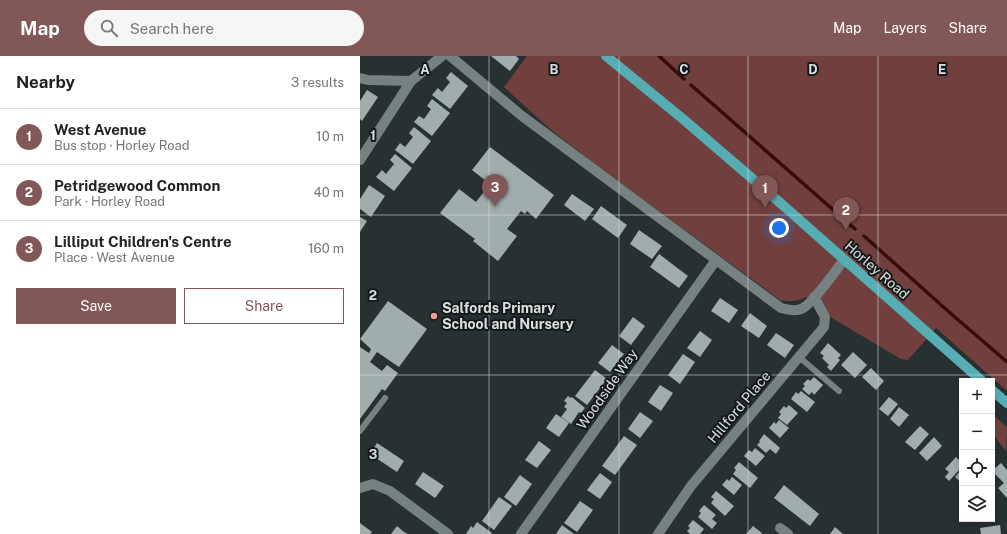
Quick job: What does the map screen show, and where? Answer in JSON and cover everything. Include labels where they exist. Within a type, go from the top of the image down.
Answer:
[{"type":"main road","name":"Horley Road","points":[[606,56],[683,119],[979,378]]},
{"type":"main road","points":[[995,393],[1007,403]]},
{"type":"street","points":[[360,160],[411,81],[442,56]]},
{"type":"street","points":[[450,56],[522,116],[781,308],[793,310],[803,308],[814,297],[844,260]]},
{"type":"street","points":[[360,78],[368,80],[411,81]]},
{"type":"street","name":"Woodside Way","points":[[521,534],[716,260]]},
{"type":"street","name":"Hillford Place","points":[[658,534],[691,486],[824,327],[826,317],[814,297]]},
{"type":"street","points":[[360,488],[372,484],[390,491],[448,534]]},
{"type":"lane","points":[[799,357],[838,391]]},
{"type":"lane","points":[[360,431],[385,398]]},
{"type":"shaded area","points":[[527,56],[1007,56],[1007,391],[995,380],[995,378],[992,378],[936,328],[908,360],[901,359],[835,320],[806,297],[793,301],[780,300],[595,164],[550,129],[504,87]]},
{"type":"shaded area","points":[[995,417],[1007,427],[1006,451],[995,437]]},
{"type":"building","points":[[491,56],[516,56],[519,59],[510,71]]},
{"type":"building","points":[[451,72],[468,86],[450,109],[432,95],[438,88],[442,92],[450,82],[446,78]]},
{"type":"building","points":[[367,90],[378,97],[362,121],[360,119],[360,101]]},
{"type":"building","points":[[432,99],[450,113],[432,136],[414,122],[419,116],[424,119],[431,109],[427,106]]},
{"type":"building","points":[[414,127],[431,141],[413,164],[395,150],[400,143],[405,147],[413,137],[409,133]]},
{"type":"building","points":[[490,147],[554,195],[536,219],[527,211],[525,214],[521,211],[507,229],[517,236],[498,261],[473,241],[475,239],[440,213],[459,189],[476,202],[490,184],[472,170]]},
{"type":"building","points":[[395,154],[412,168],[394,191],[376,177],[382,170],[386,174],[394,164],[390,160]]},
{"type":"building","points":[[369,185],[385,196],[371,217],[360,209],[360,199]]},
{"type":"building","points":[[572,194],[594,209],[585,221],[564,205]]},
{"type":"building","points":[[601,206],[627,225],[618,238],[592,219]]},
{"type":"building","points":[[360,217],[367,221],[360,232]]},
{"type":"building","points":[[639,230],[662,246],[652,259],[630,244]]},
{"type":"building","points":[[659,254],[688,276],[679,288],[650,267]]},
{"type":"building","points":[[720,298],[738,310],[729,323],[711,311]]},
{"type":"building","points":[[388,301],[427,329],[399,367],[377,352],[370,362],[382,371],[387,365],[398,373],[385,391],[382,389],[360,419],[360,347],[369,353],[371,349],[360,339]]},
{"type":"building","points":[[750,313],[767,326],[759,338],[741,326]]},
{"type":"building","points":[[633,317],[645,326],[631,345],[619,336]]},
{"type":"building","points":[[700,331],[712,340],[700,357],[687,348]]},
{"type":"building","points":[[776,333],[794,345],[785,358],[767,345]]},
{"type":"building","points":[[828,343],[841,355],[838,358],[840,360],[831,371],[827,367],[829,365],[822,358],[824,356],[820,353]]},
{"type":"building","points":[[612,345],[624,354],[610,372],[598,363]]},
{"type":"building","points":[[853,352],[867,365],[855,378],[841,365]]},
{"type":"building","points":[[683,354],[695,362],[680,384],[668,375]]},
{"type":"building","points":[[871,368],[884,381],[876,390],[862,377]]},
{"type":"building","points":[[595,370],[607,379],[587,405],[575,396]]},
{"type":"building","points":[[814,377],[823,385],[814,395],[812,392],[809,395],[802,389],[805,386],[803,384],[808,379],[810,381]]},
{"type":"building","points":[[660,385],[673,393],[661,411],[648,402]]},
{"type":"building","points":[[801,391],[815,402],[807,412],[791,399],[796,392],[798,394]]},
{"type":"building","points":[[568,396],[571,398],[572,397],[585,408],[581,413],[579,412],[571,424],[561,417],[567,409],[564,407],[567,403],[564,401]]},
{"type":"building","points":[[889,397],[898,404],[888,416],[879,409]]},
{"type":"building","points":[[789,405],[798,413],[787,425],[778,418],[781,414],[779,412],[784,406],[786,408]]},
{"type":"building","points":[[899,407],[909,415],[899,427],[890,419]]},
{"type":"building","points":[[640,412],[653,421],[640,438],[628,429]]},
{"type":"building","points":[[556,414],[569,423],[559,437],[546,428]]},
{"type":"building","points":[[779,420],[789,428],[780,438],[769,428],[774,422],[776,424]]},
{"type":"building","points":[[920,426],[929,434],[915,450],[905,442]]},
{"type":"building","points":[[764,434],[780,448],[776,454],[770,449],[766,453],[757,445]]},
{"type":"building","points":[[624,436],[637,445],[615,475],[602,466]]},
{"type":"building","points":[[934,437],[942,446],[927,461],[919,453]]},
{"type":"building","points":[[539,441],[551,450],[537,468],[525,460]]},
{"type":"building","points":[[377,443],[404,461],[397,472],[370,454]]},
{"type":"building","points":[[755,448],[765,456],[756,466],[744,456],[749,450],[752,452]]},
{"type":"building","points":[[956,457],[959,460],[959,470],[949,481],[945,477],[949,472],[945,469]]},
{"type":"building","points":[[739,462],[758,478],[750,488],[733,474],[736,470],[734,468]]},
{"type":"building","points":[[1001,463],[1007,470],[1007,498],[998,488],[1004,483],[995,474],[995,468]]},
{"type":"building","points":[[423,472],[444,486],[435,498],[415,484]]},
{"type":"building","points":[[959,472],[959,480],[955,477]]},
{"type":"building","points":[[600,473],[612,482],[600,499],[587,490]]},
{"type":"building","points":[[520,475],[532,484],[516,506],[504,497]]},
{"type":"building","points":[[732,477],[742,485],[734,495],[722,485],[727,479],[729,481]]},
{"type":"building","points":[[784,485],[819,514],[810,526],[774,498]]},
{"type":"building","points":[[716,491],[734,506],[725,516],[711,503],[714,499],[711,497]]},
{"type":"building","points":[[499,497],[512,506],[494,530],[482,521]]},
{"type":"building","points":[[580,501],[593,510],[577,532],[564,523]]},
{"type":"building","points":[[704,505],[716,515],[712,519],[717,523],[712,529],[698,517],[701,513],[699,511]]},
{"type":"building","points":[[693,520],[704,529],[700,534],[690,534],[687,531],[690,528],[688,526]]},
{"type":"building","points":[[477,522],[492,533],[466,534],[471,526],[473,528]]},
{"type":"building","points":[[360,523],[372,532],[370,534],[360,534]]},
{"type":"building","points":[[562,525],[574,534],[556,534]]},
{"type":"building","points":[[1000,525],[1001,534],[981,534],[980,528]]},
{"type":"building","points":[[397,526],[404,532],[408,534],[391,534]]},
{"type":"building","points":[[753,526],[762,533],[746,534]]},
{"type":"building","points":[[835,527],[843,534],[830,534]]},
{"type":"waterway","points":[[659,56],[684,79]]},
{"type":"waterway","points":[[691,85],[855,229]]},
{"type":"waterway","points":[[864,236],[939,303]]},
{"type":"waterway","points":[[941,305],[1007,362]]},
{"type":"place","name":"Lilliput Children's Centre","points":[[495,207]]},
{"type":"place","name":"West Avenue","points":[[765,208]]},
{"type":"place","name":"Petridgewood Common","points":[[846,230]]},
{"type":"place","name":"Salfords Primary School and Nursery","points":[[434,316]]}]
